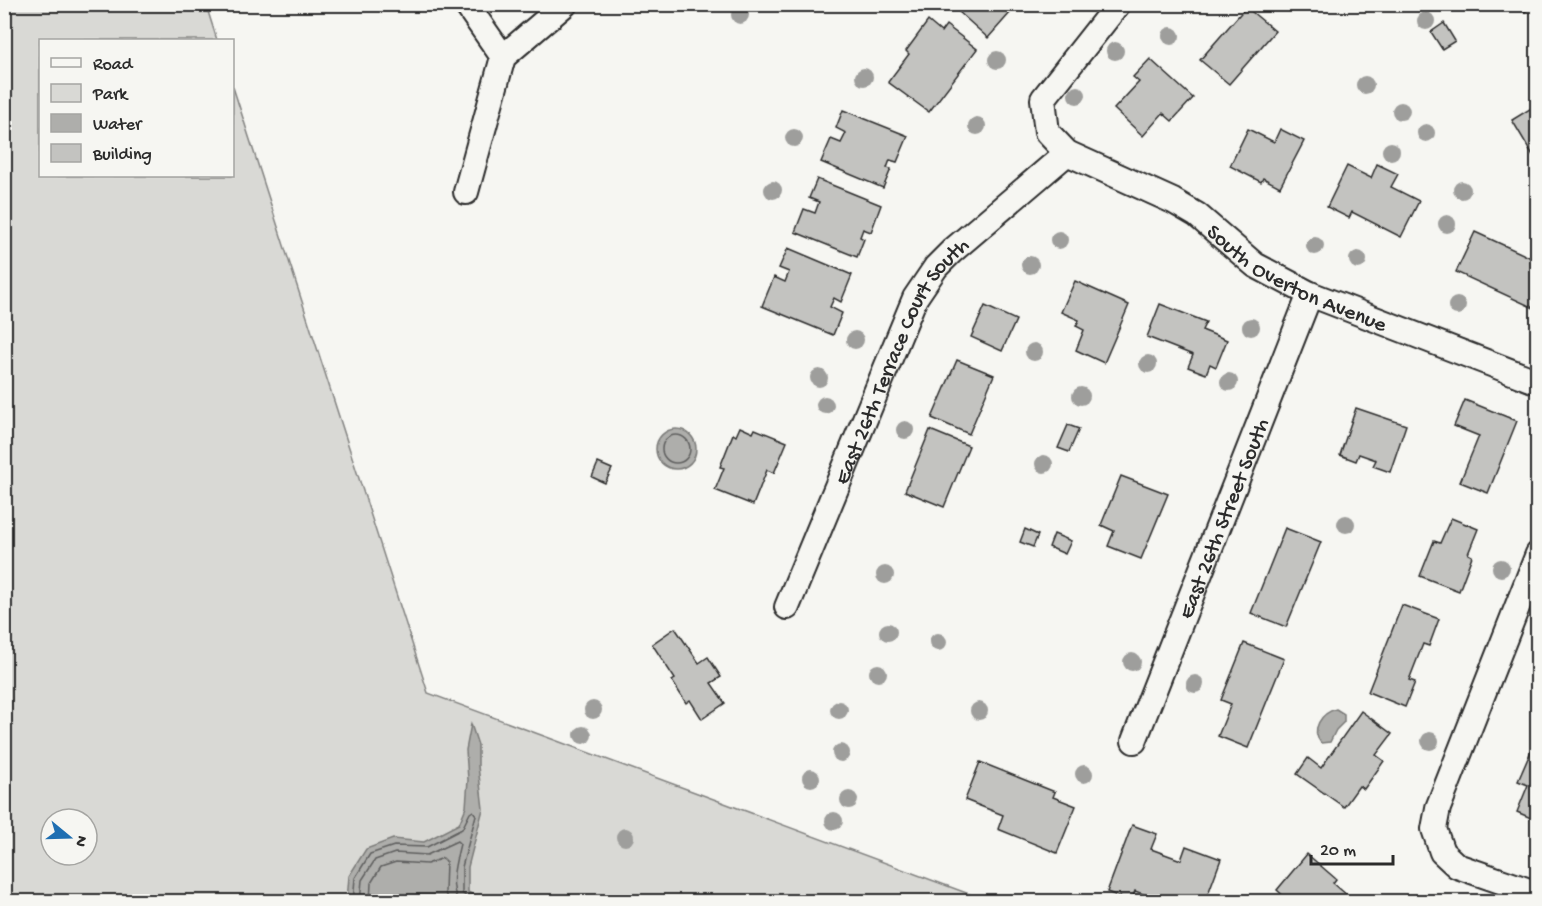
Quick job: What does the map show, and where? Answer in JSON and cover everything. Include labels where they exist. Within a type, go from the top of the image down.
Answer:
[{"type":"street","points":[[466,4],[503,57]]},
{"type":"street","points":[[466,192],[503,57],[565,4]]},
{"type":"street","points":[[1067,153],[1047,132],[1043,99],[1118,4]]},
{"type":"street","name":"South Overton Avenue","points":[[1067,153],[1173,201],[1197,215],[1255,265],[1310,294],[1538,382]]},
{"type":"street","name":"East 26th Terrace Court South","points":[[787,608],[915,298],[936,267],[952,251],[1067,153]]},
{"type":"street","name":"East 26th Street South","points":[[1134,741],[1310,294]]},
{"type":"street","points":[[1538,554],[1438,808],[1434,830],[1442,852],[1457,866],[1538,894]]},
{"type":"green space","points":[[5,4],[206,5],[217,39],[39,39],[39,177],[234,177],[234,90],[428,693],[988,901],[5,902]]},
{"type":"water","points":[[676,429],[684,430],[690,435],[695,441],[695,457],[690,463],[684,468],[676,469],[668,468],[662,463],[657,457],[656,449],[657,441],[662,435],[668,430]]},
{"type":"water","points":[[1336,709],[1344,714],[1344,722],[1336,730],[1330,742],[1321,743],[1317,733],[1319,723],[1326,714]]},
{"type":"water","points":[[471,724],[478,745],[483,809],[468,867],[468,892],[483,901],[347,901],[349,876],[366,849],[393,839],[424,842],[459,824],[466,807],[468,780],[466,750]]},
{"type":"building","points":[[965,4],[1018,4],[988,38],[959,12]]},
{"type":"building","points":[[1519,4],[1534,4],[1525,12]]},
{"type":"building","points":[[1246,7],[1275,31],[1229,84],[1200,60]]},
{"type":"building","points":[[928,21],[941,32],[946,25],[977,49],[929,112],[888,82],[909,54],[906,51]]},
{"type":"building","points":[[1444,23],[1455,41],[1442,49],[1431,32]]},
{"type":"building","points":[[1150,59],[1193,98],[1172,121],[1163,113],[1143,136],[1114,109],[1139,82],[1133,77]]},
{"type":"building","points":[[1538,104],[1538,155],[1534,157],[1512,120]]},
{"type":"building","points":[[843,110],[908,136],[897,162],[890,160],[887,168],[891,169],[883,188],[821,162],[831,139],[841,143],[846,133],[836,128]]},
{"type":"building","points":[[1248,129],[1274,142],[1280,129],[1304,141],[1280,187],[1263,178],[1261,182],[1230,166]]},
{"type":"building","points":[[1377,164],[1398,174],[1391,187],[1419,201],[1401,237],[1352,212],[1349,218],[1327,207],[1347,166],[1371,178]]},
{"type":"building","points":[[817,179],[881,205],[871,232],[863,229],[860,237],[864,239],[857,257],[795,232],[804,209],[815,213],[819,202],[809,198]]},
{"type":"building","points":[[1475,232],[1538,261],[1538,310],[1456,272]]},
{"type":"building","points":[[788,248],[852,275],[841,302],[834,298],[830,307],[842,313],[833,335],[762,306],[774,277],[785,282],[789,272],[779,268]]},
{"type":"building","points":[[1075,281],[1129,305],[1104,363],[1076,350],[1084,330],[1076,326],[1079,320],[1061,312]]},
{"type":"building","points":[[1160,304],[1206,322],[1202,330],[1227,340],[1216,367],[1210,364],[1206,374],[1188,367],[1193,355],[1147,337]]},
{"type":"building","points":[[985,306],[1016,320],[1002,351],[971,337]]},
{"type":"building","points":[[957,360],[994,375],[969,434],[932,418]]},
{"type":"building","points":[[1465,400],[1517,421],[1488,493],[1460,482],[1479,436],[1454,426]]},
{"type":"building","points":[[1356,408],[1406,425],[1390,472],[1373,466],[1376,460],[1359,454],[1356,461],[1340,455]]},
{"type":"building","points":[[1068,425],[1079,429],[1069,452],[1058,448]]},
{"type":"building","points":[[740,427],[753,433],[755,429],[787,442],[774,473],[767,470],[753,505],[715,490],[724,468],[720,467],[733,434],[736,436]]},
{"type":"building","points":[[930,430],[969,446],[944,507],[905,491]]},
{"type":"building","points":[[598,463],[612,469],[605,483],[592,477]]},
{"type":"building","points":[[1121,476],[1168,494],[1141,559],[1108,546],[1114,531],[1101,525]]},
{"type":"building","points":[[1451,518],[1478,529],[1468,554],[1472,556],[1459,591],[1420,576],[1434,541],[1440,543]]},
{"type":"building","points":[[1285,528],[1321,542],[1286,627],[1251,613]]},
{"type":"building","points":[[1025,529],[1038,535],[1033,547],[1020,542]]},
{"type":"building","points":[[1054,534],[1071,541],[1065,554],[1049,547]]},
{"type":"building","points":[[1402,605],[1439,619],[1429,646],[1423,644],[1409,680],[1415,682],[1405,707],[1368,692]]},
{"type":"building","points":[[675,628],[699,663],[708,657],[721,677],[711,683],[725,703],[702,719],[690,700],[686,703],[672,681],[675,679],[652,644]]},
{"type":"building","points":[[1244,643],[1284,659],[1248,748],[1218,736],[1231,704],[1221,700]]},
{"type":"building","points":[[1361,711],[1392,734],[1376,755],[1384,761],[1364,789],[1359,786],[1344,807],[1297,774],[1308,758],[1321,768]]},
{"type":"building","points":[[1538,735],[1538,821],[1517,812],[1528,785],[1518,781]]},
{"type":"building","points":[[980,762],[1055,792],[1053,797],[1076,806],[1057,853],[998,829],[1003,815],[965,800]]},
{"type":"building","points":[[1132,825],[1157,834],[1151,849],[1181,860],[1186,846],[1221,859],[1205,902],[1164,902],[1135,891],[1131,901],[1107,892]]},
{"type":"building","points":[[1307,854],[1336,879],[1333,883],[1355,902],[1290,902],[1277,890]]}]
